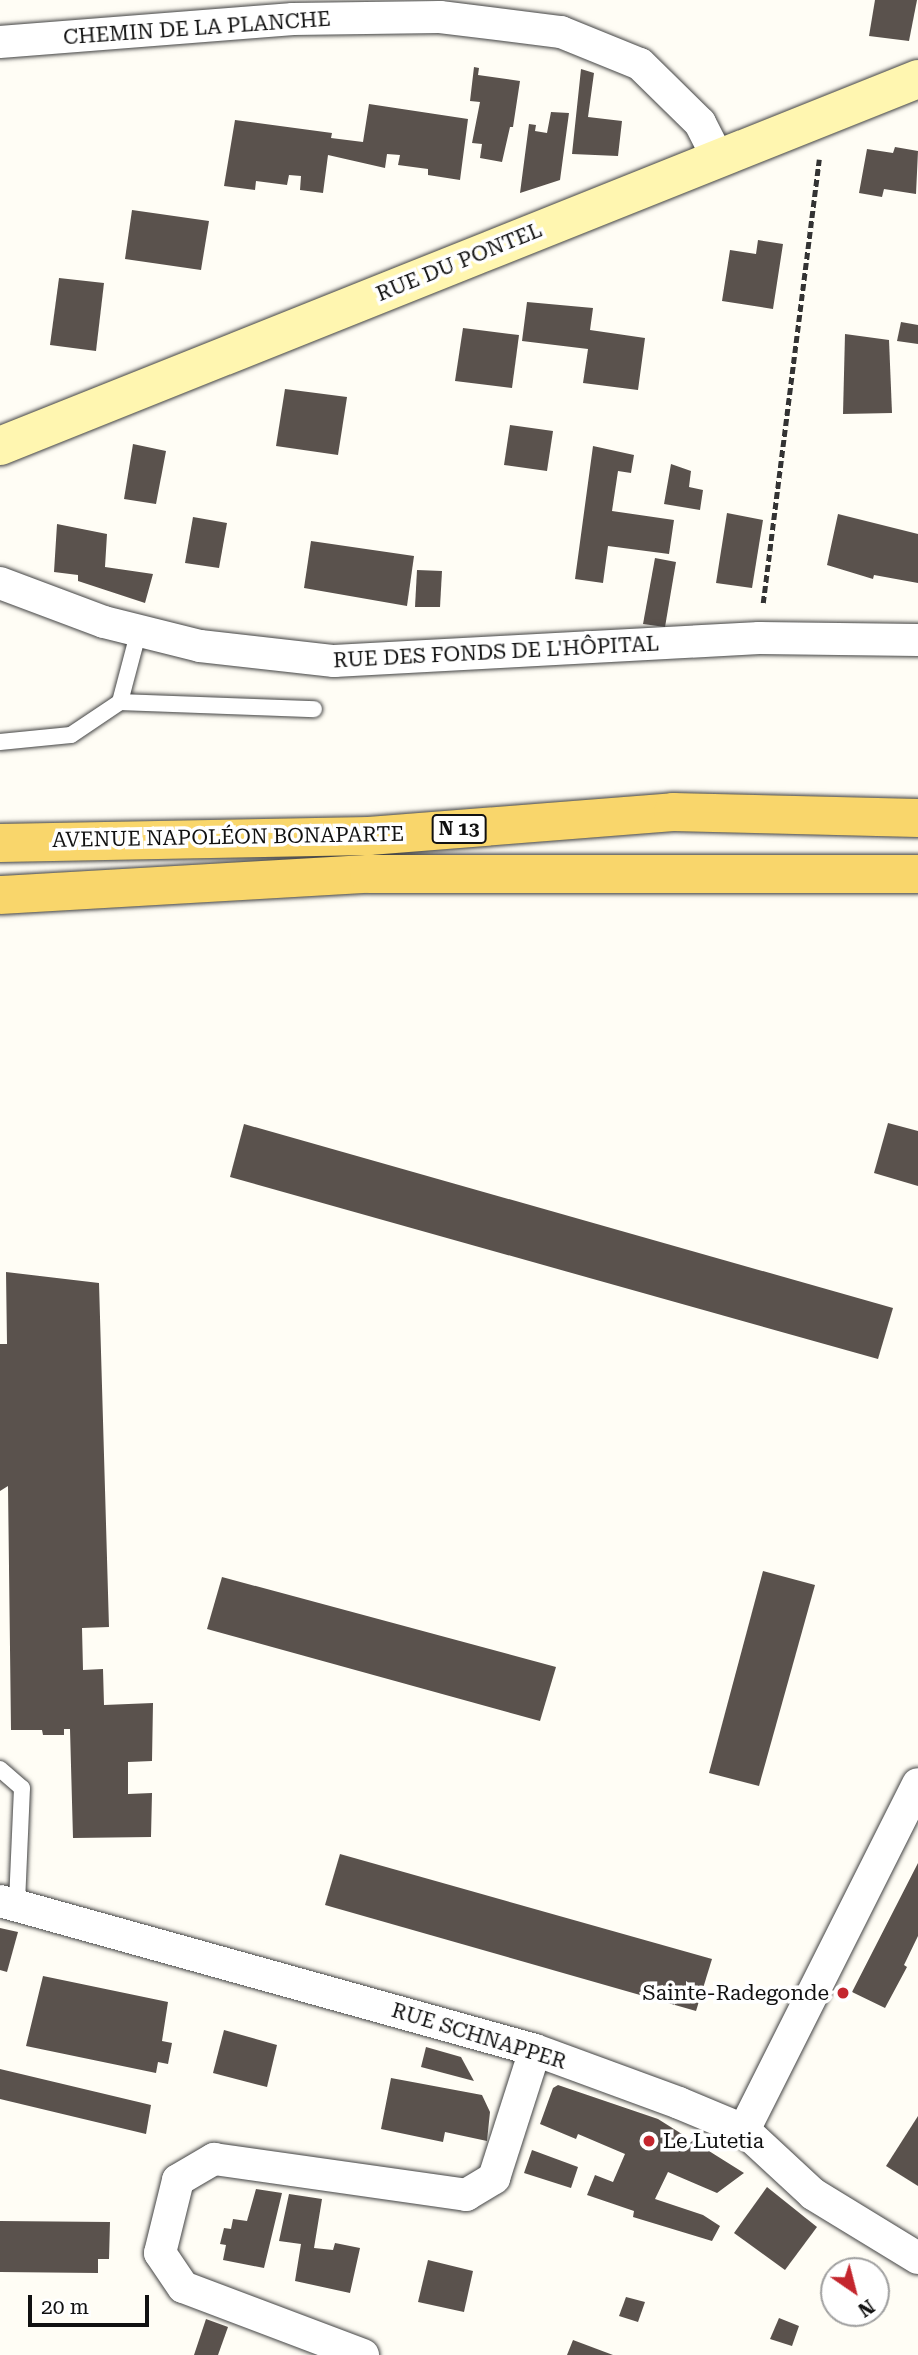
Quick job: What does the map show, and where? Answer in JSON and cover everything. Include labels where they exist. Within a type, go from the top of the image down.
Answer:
[{"type":"main road","name":"RUE DU PONTEL","points":[[0,446],[918,79]]},
{"type":"main road","name":"AVENUE NAPOLÉON BONAPARTE","points":[[0,843],[369,836],[673,812],[918,818]]},
{"type":"main road","name":"AVENUE NAPOLÉON BONAPARTE","points":[[0,895],[369,874],[918,874]]},
{"type":"street","name":"CHEMIN DE LA PLANCHE","points":[[0,42],[293,19],[440,18],[561,32],[640,64],[701,123],[718,158]]},
{"type":"street","name":"RUE DES FONDS DE L'HÔPITAL","points":[[0,583],[104,622],[200,646],[334,662],[759,638],[918,640]]},
{"type":"street","points":[[744,2130],[918,1784]]},
{"type":"street","name":"RUE SCHNAPPER","points":[[9,1903],[535,2050],[679,2103],[744,2130],[813,2194],[918,2258]]},
{"type":"street","points":[[363,2355],[183,2287],[160,2252],[178,2180],[214,2159],[466,2195],[494,2178],[535,2050]]},
{"type":"lane","points":[[120,702],[139,630]]},
{"type":"lane","points":[[0,742],[71,735],[120,702],[314,709]]},
{"type":"lane","points":[[0,1769],[22,1788],[9,1903]]},
{"type":"path","points":[[759,638],[820,146],[811,121]]},
{"type":"building","points":[[875,0],[917,0],[909,41],[869,36]]},
{"type":"building","points":[[474,67],[479,68],[478,75],[520,81],[513,127],[510,127],[502,162],[480,158],[482,144],[472,143],[480,102],[470,101]]},
{"type":"building","points":[[581,69],[594,73],[588,117],[622,121],[618,156],[572,154]]},
{"type":"building","points":[[369,104],[468,119],[460,180],[428,175],[428,169],[398,165],[400,155],[387,154],[385,168],[328,155],[323,193],[300,190],[301,176],[289,175],[287,185],[256,181],[255,190],[224,186],[235,120],[332,133],[331,138],[363,142]]},
{"type":"building","points":[[551,112],[569,113],[560,180],[520,193],[529,124],[536,125],[535,131],[547,133]]},
{"type":"building","points":[[895,147],[918,151],[916,194],[884,189],[882,197],[859,193],[867,149],[893,153]]},
{"type":"building","points":[[132,210],[209,221],[201,270],[125,259]]},
{"type":"building","points":[[758,240],[783,244],[773,309],[722,301],[730,250],[756,254]]},
{"type":"building","points":[[59,278],[104,283],[96,351],[50,345]]},
{"type":"building","points":[[527,302],[593,308],[590,330],[645,338],[638,390],[583,383],[588,349],[522,341]]},
{"type":"building","points":[[901,322],[918,325],[918,344],[897,341]]},
{"type":"building","points":[[463,328],[519,335],[512,388],[455,381]]},
{"type":"building","points":[[845,334],[889,340],[892,413],[843,414]]},
{"type":"building","points":[[285,389],[347,397],[338,455],[276,446]]},
{"type":"building","points":[[510,425],[553,431],[547,471],[504,465]]},
{"type":"building","points":[[133,444],[166,451],[156,504],[124,499]]},
{"type":"building","points":[[593,446],[634,455],[631,473],[618,471],[612,511],[674,520],[669,554],[608,546],[603,583],[575,579]]},
{"type":"building","points":[[671,464],[691,471],[689,487],[703,490],[700,510],[664,504]]},
{"type":"building","points":[[727,513],[763,520],[752,588],[716,583]]},
{"type":"building","points":[[838,514],[918,534],[918,583],[874,575],[873,579],[827,565]]},
{"type":"building","points":[[193,517],[227,523],[219,568],[185,563]]},
{"type":"building","points":[[57,524],[107,534],[105,567],[153,574],[145,603],[78,581],[78,575],[54,572]]},
{"type":"building","points":[[311,541],[414,556],[407,606],[304,588]]},
{"type":"building","points":[[655,558],[676,562],[665,627],[643,624]]},
{"type":"building","points":[[417,570],[442,571],[440,607],[415,607]]},
{"type":"building","points":[[888,1123],[918,1131],[918,1186],[874,1173]]},
{"type":"building","points":[[244,1124],[893,1308],[878,1359],[230,1177]]},
{"type":"building","points":[[6,1272],[99,1283],[109,1627],[82,1628],[83,1670],[103,1669],[104,1705],[153,1703],[152,1761],[128,1762],[128,1794],[152,1793],[151,1837],[73,1838],[70,1729],[64,1729],[64,1735],[43,1735],[42,1730],[11,1730],[8,1486],[0,1491],[0,1344],[7,1344]]},
{"type":"building","points":[[763,1571],[815,1585],[759,1786],[709,1773]]},
{"type":"building","points":[[222,1577],[556,1667],[540,1721],[207,1629]]},
{"type":"building","points":[[340,1854],[712,1959],[696,2011],[325,1905]]},
{"type":"building","points":[[918,1863],[918,1936],[904,1965],[907,1967],[885,2008],[852,1992]]},
{"type":"building","points":[[0,1928],[18,1932],[7,1972],[0,1970]]},
{"type":"building","points":[[43,1976],[168,2002],[162,2041],[172,2043],[168,2064],[158,2062],[156,2073],[26,2046]]},
{"type":"building","points":[[224,2030],[277,2045],[267,2087],[213,2073]]},
{"type":"building","points":[[426,2047],[461,2057],[474,2081],[421,2067]]},
{"type":"building","points":[[0,2069],[151,2105],[146,2134],[0,2099]]},
{"type":"building","points":[[391,2078],[482,2095],[490,2112],[487,2141],[445,2132],[443,2142],[381,2129]]},
{"type":"building","points":[[558,2085],[658,2119],[744,2173],[717,2193],[668,2172],[655,2199],[703,2215],[720,2226],[712,2241],[633,2217],[634,2211],[587,2195],[595,2175],[613,2182],[625,2154],[578,2134],[576,2139],[540,2124],[553,2088]]},
{"type":"building","points":[[918,2116],[918,2186],[886,2166]]},
{"type":"building","points":[[532,2150],[578,2167],[571,2188],[524,2173]]},
{"type":"building","points":[[767,2187],[817,2227],[785,2270],[734,2233]]},
{"type":"building","points":[[256,2189],[282,2193],[264,2268],[223,2260],[226,2245],[220,2244],[224,2228],[231,2229],[233,2219],[247,2221]]},
{"type":"building","points":[[289,2194],[322,2199],[314,2248],[333,2250],[335,2243],[360,2248],[350,2293],[295,2281],[301,2244],[279,2241]]},
{"type":"building","points":[[0,2221],[110,2222],[109,2259],[98,2259],[98,2273],[0,2272]]},
{"type":"building","points":[[428,2260],[473,2271],[464,2312],[418,2302]]},
{"type":"building","points":[[626,2297],[645,2302],[638,2322],[619,2316]]},
{"type":"building","points":[[779,2318],[799,2326],[792,2346],[770,2339]]},
{"type":"building","points":[[206,2319],[228,2327],[218,2355],[194,2355]]},
{"type":"building","points":[[573,2340],[613,2355],[567,2355]]},
{"type":"place","name":"Sainte-Radegonde","points":[[843,1993]]},
{"type":"place","name":"Le Lutetia","points":[[649,2141]]}]
